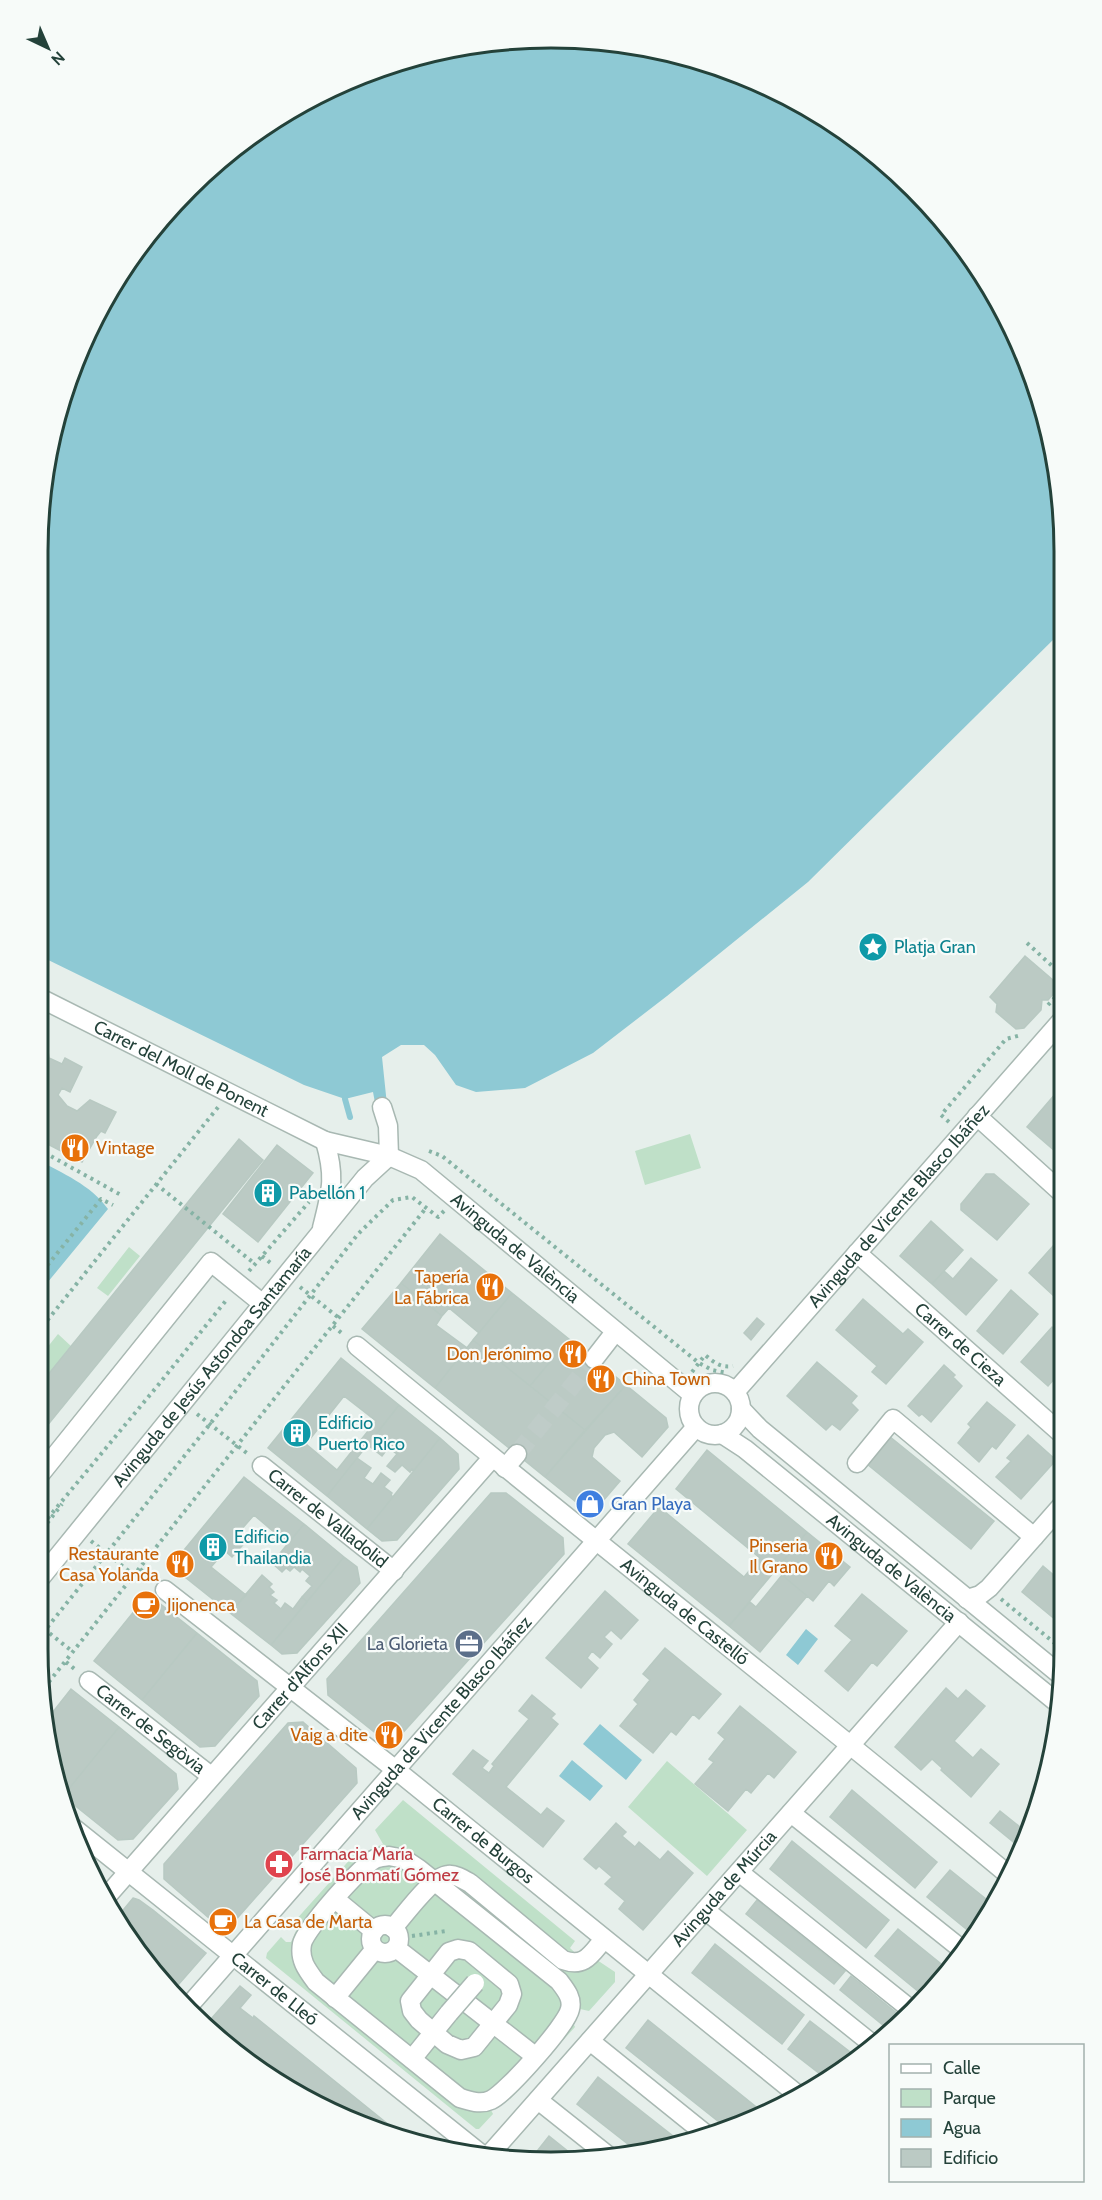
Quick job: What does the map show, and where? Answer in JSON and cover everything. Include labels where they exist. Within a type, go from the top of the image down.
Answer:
[{"type":"street","name":"Carrer del Moll de Ponent","points":[[48,1002],[326,1142],[389,1156]]},
{"type":"street","name":"Avinguda de Vicente Blasco Ibáñez","points":[[738,1400],[759,1366],[1054,1029]]},
{"type":"street","points":[[382,1107],[388,1126],[389,1156]]},
{"type":"street","points":[[977,1116],[1054,1185]]},
{"type":"street","points":[[320,1233],[332,1179],[332,1166],[326,1142]]},
{"type":"street","name":"Avinguda de Jesús Astondoa Santamaría","points":[[48,1569],[365,1178],[389,1156]]},
{"type":"street","name":"Avinguda de València","points":[[389,1156],[421,1170],[687,1390]]},
{"type":"street","name":"Carrer de Cieza","points":[[857,1253],[1054,1427]]},
{"type":"street","points":[[48,1465],[211,1262],[263,1304]]},
{"type":"street","points":[[594,1359],[615,1332]]},
{"type":"street","name":"Avinguda de Castelló","points":[[357,1346],[505,1460],[597,1541],[851,1744],[1002,1870]]},
{"type":"street","points":[[712,1383],[728,1386],[738,1400],[736,1425],[722,1434],[708,1434],[696,1427],[692,1420],[687,1390],[712,1383]]},
{"type":"street","name":"Avinguda de València","points":[[738,1400],[760,1429],[1053,1669]]},
{"type":"street","points":[[857,1463],[893,1419],[1034,1537]]},
{"type":"street","name":"Avinguda de Vicente Blasco Ibáñez","points":[[192,2002],[696,1427]]},
{"type":"street","name":"Avinguda de València","points":[[722,1434],[745,1449],[1052,1698]]},
{"type":"street","name":"Carrer d'Alfons XII","points":[[111,1892],[394,1571],[505,1460]]},
{"type":"street","name":"Carrer de Valladolid","points":[[262,1466],[394,1571]]},
{"type":"street","points":[[967,1599],[989,1588],[1054,1514]]},
{"type":"street","name":"Carrer de Burgos","points":[[165,1590],[396,1770],[792,2090]]},
{"type":"street","name":"Avinguda de Múrcia","points":[[495,2149],[959,1622]]},
{"type":"street","name":"Carrer de Segòvia","points":[[89,1681],[211,1776]]},
{"type":"street","points":[[791,1813],[957,1945]]},
{"type":"street","name":"Carrer de Lleó","points":[[84,1836],[470,2145]]},
{"type":"street","points":[[389,1856],[404,1858],[559,1981],[568,1993],[571,2007],[566,2021],[501,2093],[490,2101],[478,2104],[460,2098],[316,1982],[305,1967],[301,1956],[302,1941],[312,1925],[335,1899],[359,1872],[376,1858],[389,1856]]},
{"type":"street","points":[[739,1872],[906,2006]]},
{"type":"street","points":[[335,1899],[375,1940],[382,1953],[390,1952],[434,1881],[447,1875],[459,1877],[470,1883],[562,1960],[574,1964],[586,1960],[604,1938]]},
{"type":"street","points":[[705,1910],[867,2040]]},
{"type":"street","points":[[335,1998],[375,1940],[380,1927],[387,1926],[430,1974],[535,2056]]},
{"type":"street","points":[[412,2059],[511,1943]]},
{"type":"street","points":[[458,1949],[469,1951],[489,1968],[508,1984],[512,1994],[508,2005],[474,2047],[461,2050],[447,2044],[412,2011],[410,2001],[449,1952],[458,1949]]},
{"type":"street","points":[[590,2041],[700,2129]]},
{"type":"street","points":[[538,2100],[600,2150]]},
{"type":"path","points":[[1027,943],[1054,967]]},
{"type":"path","points":[[1041,1013],[1054,999]]},
{"type":"path","points":[[941,1115],[1006,1039],[1020,1037],[1027,1029]]},
{"type":"path","points":[[48,1319],[221,1104]]},
{"type":"path","points":[[423,1149],[442,1156],[699,1363],[712,1371]]},
{"type":"path","points":[[48,1155],[121,1195]]},
{"type":"path","points":[[156,1184],[255,1264]]},
{"type":"path","points":[[48,1520],[315,1195],[255,1264],[239,1285]]},
{"type":"path","points":[[48,1626],[358,1234],[393,1200],[412,1197],[426,1208],[49,1682]]},
{"type":"path","points":[[48,1265],[101,1199],[113,1205]]},
{"type":"path","points":[[286,1275],[339,1318]]},
{"type":"path","points":[[687,1390],[705,1355],[717,1365],[726,1367],[738,1365],[747,1355],[759,1366]]},
{"type":"path","points":[[989,1588],[1054,1642]]},
{"type":"path","points":[[48,1632],[73,1653]]},
{"type":"path","points":[[399,1937],[456,1930],[465,1926],[474,1913]]},
{"type":"green space","points":[[690,1134],[701,1168],[645,1185],[635,1151]]},
{"type":"green space","points":[[129,1247],[140,1256],[108,1296],[97,1288]]},
{"type":"green space","points":[[58,1334],[72,1347],[48,1375],[48,1346]]},
{"type":"green space","points":[[667,1761],[747,1830],[707,1876],[628,1807]]},
{"type":"green space","points":[[403,1800],[575,1941],[570,1948],[590,1967],[597,1960],[615,1972],[615,1982],[589,2011],[580,2009],[575,2027],[510,2099],[508,2098],[491,2110],[493,2114],[479,2129],[476,2129],[266,1958],[267,1953],[281,1937],[286,1942],[291,1942],[298,1926],[294,1922],[354,1855],[358,1858],[383,1844],[375,1830]]},
{"type":"water","points":[[551,48],[617,52],[649,58],[681,65],[743,86],[802,115],[857,152],[883,173],[929,219],[950,245],[987,300],[1016,359],[1037,421],[1044,453],[1053,518],[1054,639],[808,882],[593,1053],[525,1088],[476,1092],[456,1085],[435,1055],[424,1045],[401,1045],[382,1057],[387,1105],[376,1108],[373,1092],[345,1099],[304,1085],[48,960],[49,518],[52,485],[65,421],[86,359],[115,299],[152,245],[195,195],[245,152],[272,133],[300,115],[359,86],[421,65],[453,58],[485,52]]},
{"type":"water","points":[[48,1165],[85,1186],[108,1209],[48,1282]]},
{"type":"water","points":[[806,1629],[818,1639],[798,1665],[786,1655]]},
{"type":"water","points":[[600,1724],[642,1760],[626,1780],[583,1744]]},
{"type":"water","points":[[572,1760],[603,1786],[590,1801],[559,1776]]},
{"type":"building","points":[[1025,956],[1054,981],[1054,993],[1048,1000],[1042,1000],[1041,1010],[1024,1028],[1016,1029],[996,1012],[997,1004],[990,997]]},
{"type":"building","points":[[48,1051],[49,1058],[62,1064],[65,1058],[82,1067],[70,1092],[62,1088],[58,1095],[67,1106],[77,1111],[90,1100],[116,1112],[105,1133],[101,1131],[97,1136],[82,1162],[48,1144]]},
{"type":"building","points":[[1054,1095],[1054,1150],[1027,1127]]},
{"type":"building","points":[[239,1139],[263,1160],[48,1425],[48,1375]]},
{"type":"building","name":"Pabellón 1","points":[[277,1145],[313,1173],[258,1242],[223,1214]]},
{"type":"building","points":[[986,1174],[994,1174],[1029,1204],[997,1240],[961,1210],[961,1204]]},
{"type":"building","points":[[931,1221],[963,1250],[932,1284],[900,1256]]},
{"type":"building","points":[[440,1234],[512,1293],[479,1333],[449,1308],[442,1316],[401,1283]]},
{"type":"building","points":[[1054,1245],[1054,1296],[1029,1273]]},
{"type":"building","points":[[971,1258],[997,1280],[966,1315],[932,1284],[944,1271],[953,1279]]},
{"type":"building","points":[[401,1283],[442,1316],[436,1325],[467,1348],[435,1388],[362,1329]]},
{"type":"building","points":[[1011,1290],[1038,1314],[1003,1354],[977,1331]]},
{"type":"building","points":[[512,1293],[569,1339],[530,1386],[473,1340]]},
{"type":"building","points":[[863,1299],[903,1334],[908,1329],[923,1342],[886,1384],[872,1372],[877,1366],[836,1330]]},
{"type":"building","points":[[757,1318],[764,1324],[751,1340],[744,1333]]},
{"type":"building","points":[[1052,1327],[1054,1329],[1054,1379],[1048,1386],[1021,1362]]},
{"type":"building","points":[[569,1339],[626,1385],[585,1430],[530,1386]]},
{"type":"building","points":[[473,1340],[585,1430],[545,1477],[435,1388]]},
{"type":"building","name":"Edificio Puerto Rico","points":[[341,1358],[399,1405],[327,1496],[268,1448]],"holes":[[[344,1396],[376,1421],[337,1470],[306,1444]]]},
{"type":"building","points":[[817,1362],[857,1396],[851,1403],[858,1410],[840,1430],[832,1424],[826,1430],[787,1396]]},
{"type":"building","points":[[944,1365],[955,1375],[953,1377],[962,1386],[931,1422],[922,1414],[919,1416],[908,1406]]},
{"type":"building","points":[[626,1385],[666,1418],[668,1427],[642,1457],[614,1432],[605,1435],[594,1448],[592,1457],[620,1481],[596,1509],[586,1510],[545,1477]]},
{"type":"building","points":[[987,1402],[1015,1425],[996,1449],[992,1446],[979,1462],[958,1443],[971,1427],[968,1424]]},
{"type":"building","points":[[399,1405],[440,1438],[410,1472],[402,1465],[395,1472],[387,1466],[397,1454],[388,1448],[382,1456],[368,1445]]},
{"type":"building","points":[[884,1432],[994,1521],[971,1549],[862,1460]]},
{"type":"building","points":[[1028,1435],[1054,1458],[1054,1462],[1021,1499],[996,1477],[1011,1461],[1007,1458]]},
{"type":"building","points":[[440,1438],[458,1454],[459,1469],[397,1540],[382,1541],[367,1529]]},
{"type":"building","points":[[707,1450],[807,1532],[729,1626],[628,1544],[659,1507],[744,1577],[760,1558],[676,1489]]},
{"type":"building","points":[[357,1458],[371,1468],[364,1478],[373,1484],[381,1473],[390,1480],[384,1487],[392,1493],[393,1497],[367,1529],[327,1496]]},
{"type":"building","name":"Edificio Thailandia","points":[[244,1477],[304,1524],[288,1544],[254,1515],[240,1531],[249,1538],[232,1557],[225,1551],[211,1567],[246,1595],[230,1613],[171,1566]]},
{"type":"building","points":[[491,1493],[506,1493],[563,1538],[564,1554],[398,1738],[383,1739],[328,1695],[327,1679]]},
{"type":"building","points":[[304,1524],[344,1557],[307,1602],[302,1597],[312,1586],[306,1581],[310,1576],[302,1569],[300,1572],[294,1567],[290,1571],[286,1568],[282,1572],[272,1563]]},
{"type":"building","points":[[807,1532],[850,1567],[834,1586],[829,1581],[813,1601],[776,1570]]},
{"type":"building","points":[[344,1557],[357,1567],[360,1583],[297,1653],[282,1654],[271,1645]]},
{"type":"building","points":[[1043,1566],[1054,1575],[1054,1619],[1022,1592]]},
{"type":"building","points":[[262,1575],[272,1584],[269,1587],[274,1592],[270,1595],[277,1600],[274,1603],[281,1609],[285,1603],[293,1609],[302,1597],[307,1602],[271,1645],[230,1613]]},
{"type":"building","points":[[782,1575],[807,1596],[760,1652],[729,1626],[750,1602],[756,1607]]},
{"type":"building","points":[[605,1591],[638,1620],[621,1639],[611,1630],[604,1637],[612,1644],[600,1658],[592,1651],[587,1658],[598,1668],[581,1688],[546,1658]]},
{"type":"building","points":[[148,1594],[197,1633],[142,1700],[94,1661]]},
{"type":"building","points":[[862,1594],[907,1631],[877,1666],[872,1662],[848,1691],[825,1671],[852,1640],[835,1626]]},
{"type":"building","points":[[197,1633],[257,1681],[259,1696],[215,1746],[200,1747],[142,1700]]},
{"type":"building","points":[[665,1648],[721,1694],[699,1719],[693,1714],[676,1735],[671,1731],[653,1753],[620,1726],[638,1704],[634,1700],[650,1680],[643,1674]]},
{"type":"building","points":[[946,1688],[958,1699],[966,1690],[985,1706],[954,1741],[973,1758],[981,1749],[999,1764],[971,1797],[932,1759],[921,1770],[895,1747]]},
{"type":"building","points":[[71,1689],[119,1727],[68,1789],[58,1747],[52,1713]]},
{"type":"building","points":[[532,1695],[555,1714],[551,1718],[558,1724],[506,1787],[541,1815],[547,1808],[564,1821],[543,1847],[453,1774],[473,1750],[488,1761],[482,1768],[489,1773],[494,1766],[492,1764],[529,1719],[519,1711]]},
{"type":"building","points":[[740,1706],[796,1752],[774,1778],[768,1773],[751,1793],[746,1789],[728,1811],[695,1784],[714,1762],[709,1759],[725,1739],[718,1733]]},
{"type":"building","points":[[303,1722],[356,1768],[357,1783],[232,1924],[217,1925],[164,1879],[164,1864],[288,1723]]},
{"type":"building","points":[[119,1727],[176,1774],[178,1789],[133,1839],[118,1840],[73,1804],[68,1789]]},
{"type":"building","points":[[852,1790],[937,1862],[915,1888],[830,1817]]},
{"type":"building","points":[[1000,1811],[1021,1828],[1015,1843],[990,1823]]},
{"type":"building","points":[[616,1823],[626,1832],[622,1836],[635,1847],[639,1842],[660,1860],[668,1851],[693,1873],[643,1930],[619,1909],[625,1901],[605,1884],[612,1877],[599,1866],[596,1869],[584,1859]]},
{"type":"building","points":[[792,1841],[889,1920],[866,1948],[770,1869]]},
{"type":"building","points":[[950,1870],[987,1900],[967,1930],[927,1897]]},
{"type":"building","points":[[133,1898],[139,1900],[206,1953],[177,1986],[152,1955],[122,1911]]},
{"type":"building","points":[[757,1900],[845,1971],[834,1984],[746,1914]]},
{"type":"building","points":[[898,1929],[942,1965],[919,1992],[875,1956]]},
{"type":"building","points":[[715,1944],[804,2015],[782,2044],[692,1973]]},
{"type":"building","points":[[851,1976],[897,2014],[884,2026],[840,1990]]},
{"type":"building","points":[[240,1986],[251,1995],[240,2008],[253,2018],[254,2016],[389,2125],[359,2114],[299,2085],[245,2048],[211,2019]]},
{"type":"building","points":[[648,2020],[757,2108],[720,2123],[626,2048]]},
{"type":"building","points":[[810,2021],[851,2052],[820,2074],[788,2049]]},
{"type":"building","points":[[598,2077],[674,2137],[630,2146],[577,2104]]},
{"type":"building","points":[[549,2136],[568,2151],[551,2152],[537,2152]]},
{"type":"waterway","points":[[345,1099],[350,1117]]},
{"type":"tunnel","points":[[517,1454],[594,1359]]},
{"type":"place","name":"Platja Gran","points":[[873,947]]},
{"type":"place","name":"Vintage","points":[[75,1148]]},
{"type":"place","name":"Pabellón 1","points":[[268,1193]]},
{"type":"place","name":"Tapería La Fábrica","points":[[490,1287]]},
{"type":"place","name":"Don Jerónimo","points":[[573,1354]]},
{"type":"place","name":"China Town","points":[[601,1379]]},
{"type":"place","name":"Edificio Puerto Rico","points":[[297,1433]]},
{"type":"place","name":"Gran Playa","points":[[590,1504]]},
{"type":"place","name":"Edificio Thailandia","points":[[213,1547]]},
{"type":"place","name":"Pinseria Il Grano","points":[[829,1556]]},
{"type":"place","name":"Restaurante Casa Yolanda","points":[[180,1564]]},
{"type":"place","name":"Jijonenca","points":[[146,1605]]},
{"type":"place","name":"La Glorieta","points":[[469,1644]]},
{"type":"place","name":"Vaig a dite","points":[[389,1735]]},
{"type":"place","name":"Farmacia María José Bonmatí Gómez","points":[[279,1864]]},
{"type":"place","name":"La Casa de Marta","points":[[223,1922]]}]
